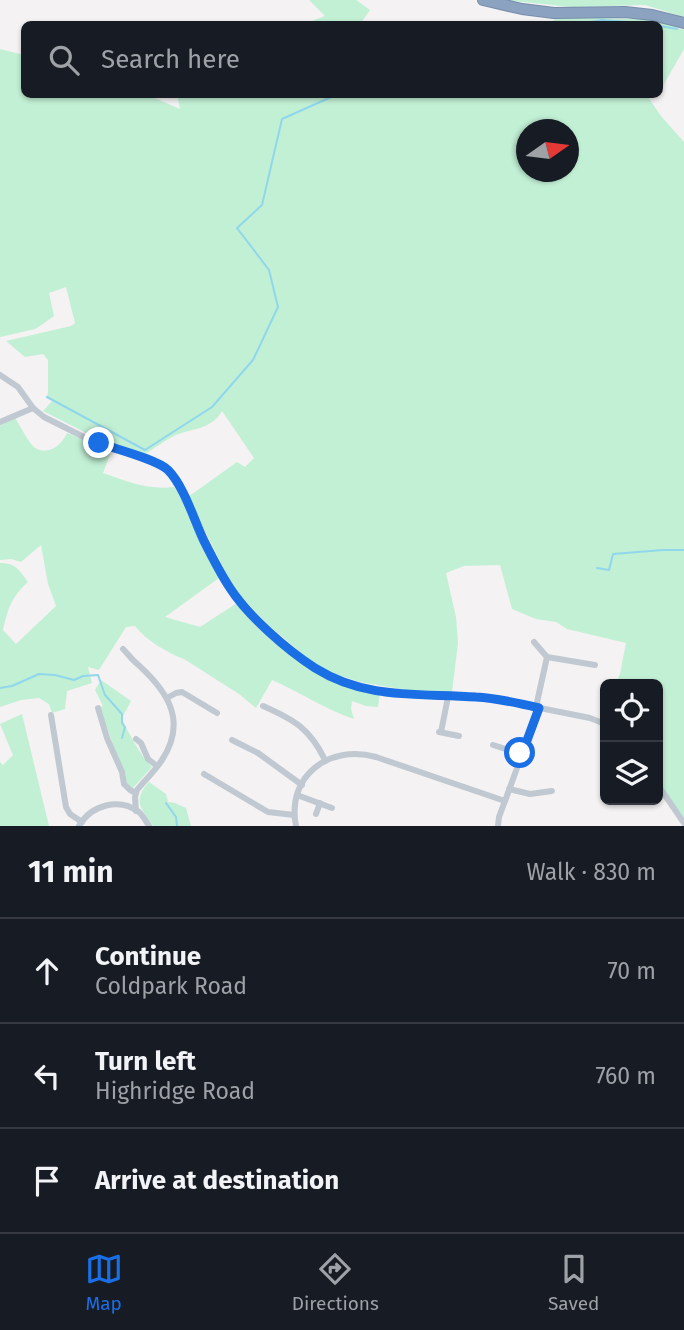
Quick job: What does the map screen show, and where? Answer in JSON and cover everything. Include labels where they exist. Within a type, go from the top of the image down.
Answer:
[{"type":"highway","points":[[484,0],[554,13],[625,12],[684,23]]},
{"type":"street","points":[[0,374],[18,387],[33,408],[44,417],[85,437],[154,462],[169,471],[215,562],[235,595],[253,616],[288,648],[315,668],[355,686],[411,695],[495,699],[600,721]]},
{"type":"street","points":[[0,422],[33,408]]},
{"type":"street","points":[[534,642],[547,657],[595,664]]},
{"type":"street","points":[[123,649],[152,676],[167,698],[173,717],[173,731],[164,757],[136,793],[136,811]]},
{"type":"street","points":[[498,826],[537,708],[547,657]]},
{"type":"street","points":[[167,698],[179,692],[185,693],[218,713]]},
{"type":"street","points":[[448,697],[448,706],[439,732],[459,736]]},
{"type":"street","points":[[263,706],[300,725],[312,737],[325,760]]},
{"type":"street","points":[[98,708],[124,784],[136,793]]},
{"type":"street","points":[[50,718],[66,807],[80,824],[93,810],[108,805],[122,805],[136,811],[149,826]]},
{"type":"street","points":[[136,739],[141,743],[148,760],[157,766]]},
{"type":"street","points":[[232,740],[247,743],[302,785]]},
{"type":"street","points":[[493,745],[522,754]]},
{"type":"street","points":[[296,826],[294,814],[297,795],[302,785],[312,771],[325,760],[347,753],[366,754],[505,801]]},
{"type":"street","points":[[204,774],[268,812],[294,814]]},
{"type":"street","points":[[509,789],[530,794],[552,791]]},
{"type":"street","points":[[663,792],[684,823]]},
{"type":"street","points":[[297,795],[332,808]]},
{"type":"street","points":[[316,814],[320,803]]},
{"type":"green space","points":[[309,0],[356,0],[370,10],[362,21],[312,21],[325,16]]},
{"type":"green space","points":[[504,0],[684,0],[684,17],[645,5],[571,7]]},
{"type":"green space","points":[[558,17],[654,21],[553,21]]},
{"type":"green space","points":[[663,22],[684,30],[684,49],[663,86]]},
{"type":"green space","points":[[0,49],[21,54],[21,98],[155,98],[180,109],[178,98],[649,98],[684,142],[684,818],[663,788],[663,679],[618,679],[626,643],[567,629],[556,622],[536,619],[512,609],[500,565],[464,566],[446,573],[456,617],[458,643],[452,692],[412,691],[360,682],[332,673],[307,658],[264,621],[241,596],[226,573],[188,497],[237,462],[245,467],[254,458],[222,411],[213,422],[174,436],[145,454],[96,438],[43,411],[52,401],[47,396],[48,360],[43,354],[25,357],[6,341],[75,323],[66,287],[49,293],[54,316],[35,329],[0,337]]},
{"type":"green space","points":[[15,418],[29,441],[39,450],[54,448],[62,442],[67,433],[111,451],[103,473],[147,486],[174,487],[219,578],[165,617],[200,627],[237,603],[301,661],[338,682],[380,693],[378,707],[352,701],[354,719],[272,680],[256,708],[184,659],[157,646],[135,626],[126,627],[99,670],[88,667],[92,683],[67,691],[65,709],[52,713],[49,704],[39,698],[0,707],[0,563],[13,566],[28,582],[11,604],[3,630],[16,644],[56,606],[48,584],[41,545],[21,562],[0,560],[0,425]]},
{"type":"green space","points":[[101,680],[131,701],[122,718],[135,744],[152,767],[133,788],[130,788],[125,780],[126,775],[99,707],[103,706],[95,690]]},
{"type":"green space","points":[[22,714],[49,826],[0,826],[0,762],[3,765],[13,755],[0,724]]},
{"type":"green space","points":[[149,782],[166,794],[168,802],[186,808],[191,826],[153,826],[140,804],[141,794]]},
{"type":"waterway","points":[[596,21],[615,21]]},
{"type":"waterway","points":[[663,27],[677,29]]},
{"type":"waterway","points":[[47,397],[145,450],[212,407],[253,360],[278,307],[269,270],[237,228],[262,205],[282,119],[329,98]]},
{"type":"waterway","points":[[597,568],[609,570],[613,554],[684,550]]},
{"type":"waterway","points":[[0,688],[12,686],[39,674],[74,680],[98,675],[105,695],[122,714],[125,727],[122,738]]},
{"type":"waterway","points":[[166,803],[176,817],[177,826]]},
{"type":"route","points":[[99,443],[154,462],[169,471],[221,573],[240,602],[288,648],[315,668],[344,683],[377,690],[411,695],[495,699],[539,708],[522,754],[520,753]]}]
